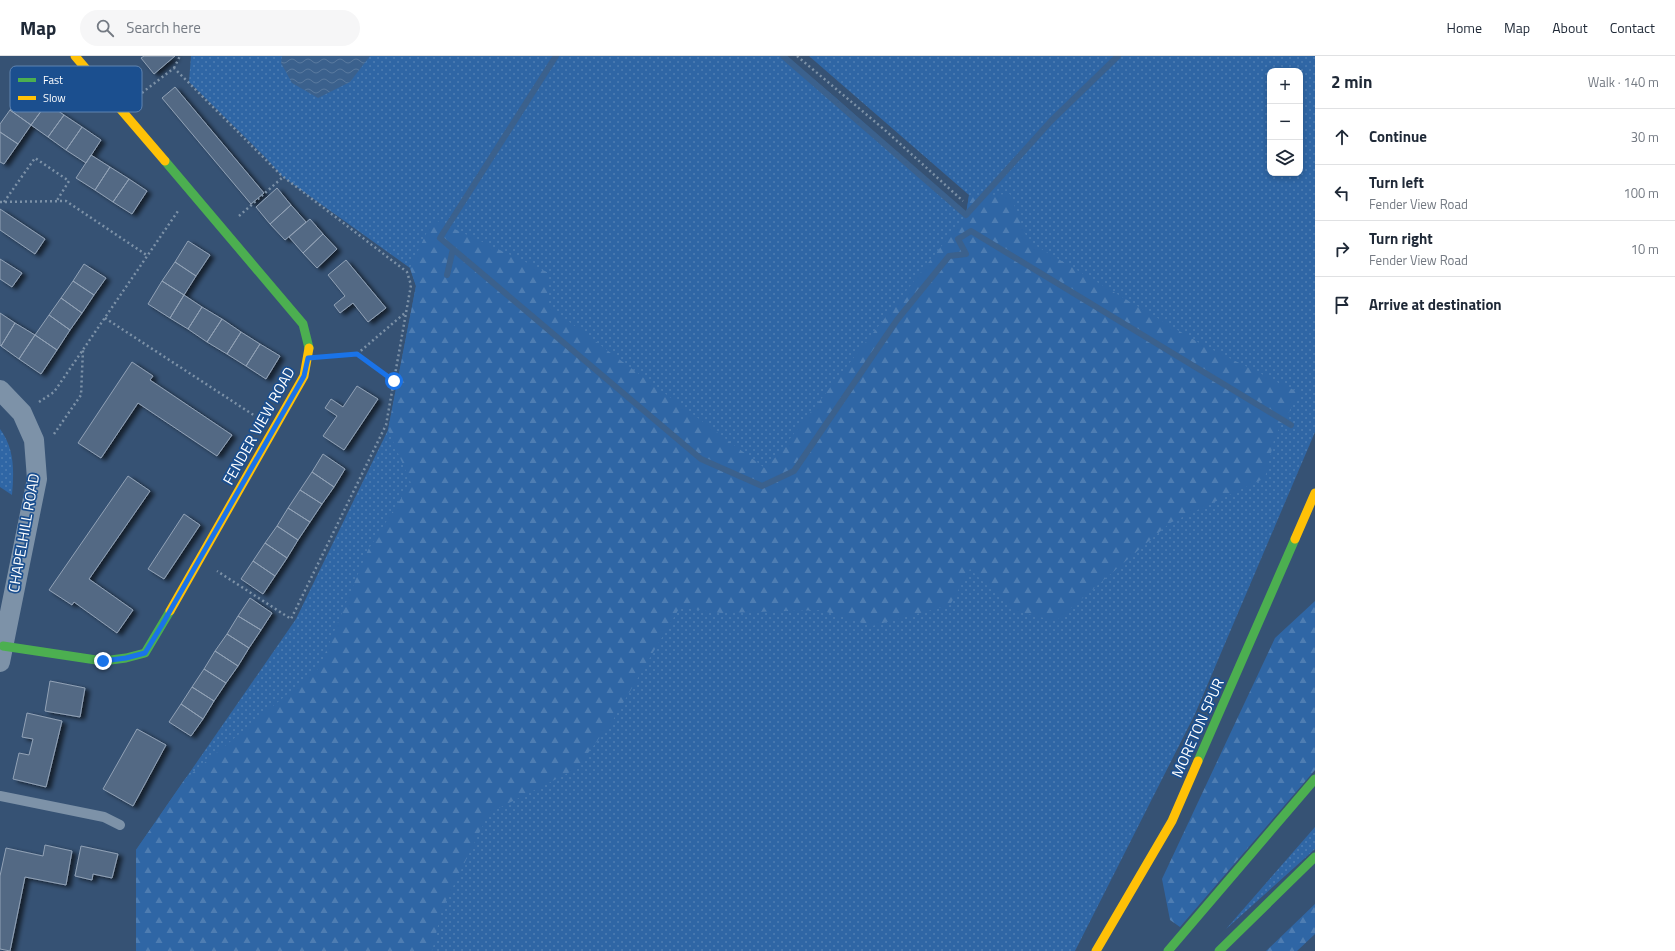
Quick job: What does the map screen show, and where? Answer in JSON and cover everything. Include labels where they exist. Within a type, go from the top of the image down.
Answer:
[{"type":"main road","name":"FENDER VIEW ROAD","points":[[75,56],[84,66]]},
{"type":"main road","name":"FENDER VIEW ROAD","points":[[1,654],[103,661],[126,658],[145,653],[304,376],[310,349],[303,324],[123,112]]},
{"type":"main road","name":"MORETON SPUR","points":[[1096,951],[1172,821],[1315,492]]},
{"type":"main road","points":[[1168,951],[1315,779]]},
{"type":"main road","points":[[1219,951],[1315,857]]},
{"type":"street","name":"CHAPELHILL ROAD","points":[[0,390],[22,413],[34,440],[37,479],[1,654]]},
{"type":"lane","points":[[0,796],[104,817],[120,825]]},
{"type":"path","points":[[174,68],[180,56]]},
{"type":"path","points":[[797,56],[886,131],[963,202]]},
{"type":"path","points":[[4,202],[35,158],[69,181],[56,202]]},
{"type":"path","points":[[223,229],[283,177]]},
{"type":"path","points":[[22,413],[54,392],[192,192]]},
{"type":"path","points":[[0,202],[66,201],[148,256]]},
{"type":"path","points":[[308,358],[357,354],[406,312]]},
{"type":"path","points":[[105,318],[274,429]]},
{"type":"path","points":[[34,440],[55,434],[81,395],[83,350]]},
{"type":"path","points":[[357,354],[394,381]]},
{"type":"green space","points":[[191,56],[786,56],[836,98],[966,214],[969,195],[809,56],[1315,56],[1315,432],[1195,714],[1075,951],[136,951],[136,850],[296,619],[388,430],[416,286],[410,268],[283,177],[265,157],[189,82]]},
{"type":"green space","points":[[1010,194],[1028,241],[1201,344],[1300,393],[1275,436],[1265,478],[1170,523],[1056,621],[1012,610],[970,569],[950,605],[872,626],[820,610],[721,613],[680,607],[613,720],[576,769],[489,813],[442,909],[432,951],[136,951],[136,850],[185,779],[319,668],[368,550],[411,483],[388,430],[416,286],[410,268],[433,219],[547,272],[548,306],[766,469],[966,215],[969,196]]},
{"type":"green space","points":[[0,429],[5,437],[11,453],[13,469],[12,495],[0,487]]},
{"type":"green space","points":[[1315,601],[1315,770],[1180,927],[1170,920],[1162,879],[1275,638]]},
{"type":"green space","points":[[1315,827],[1315,849],[1226,929]]},
{"type":"green space","points":[[1315,904],[1315,934],[1297,951],[1266,951]]},
{"type":"water","points":[[282,56],[370,56],[350,82],[318,98],[292,83],[281,63]]},
{"type":"building","points":[[144,56],[175,56],[154,74],[141,58]]},
{"type":"building","points":[[175,87],[264,193],[251,204],[162,98]]},
{"type":"building","points":[[10,110],[10,112],[13,112],[31,125],[18,144],[0,132],[0,124]]},
{"type":"building","points":[[13,112],[40,112],[31,125]]},
{"type":"building","points":[[40,112],[60,112],[64,115],[48,137],[31,125]]},
{"type":"building","points":[[64,115],[82,127],[66,150],[48,137]]},
{"type":"building","points":[[82,127],[101,140],[86,163],[66,150]]},
{"type":"building","points":[[0,132],[18,144],[4,164],[0,162]]},
{"type":"building","points":[[91,155],[110,167],[95,190],[76,178]]},
{"type":"building","points":[[110,167],[129,179],[113,202],[95,190]]},
{"type":"building","points":[[129,179],[147,191],[132,214],[113,202]]},
{"type":"building","points":[[277,188],[291,205],[270,224],[256,207]]},
{"type":"building","points":[[291,205],[306,222],[285,240],[270,224]]},
{"type":"building","points":[[0,209],[45,239],[35,254],[0,230]]},
{"type":"building","points":[[310,219],[323,234],[303,253],[289,237]]},
{"type":"building","points":[[323,234],[337,249],[317,268],[303,253]]},
{"type":"building","points":[[188,241],[210,255],[196,276],[175,262]]},
{"type":"building","points":[[0,259],[22,273],[12,287],[0,279]]},
{"type":"building","points":[[346,260],[386,308],[368,322],[353,303],[340,313],[334,305],[345,296],[328,275]]},
{"type":"building","points":[[175,262],[196,276],[184,295],[162,281]]},
{"type":"building","points":[[84,264],[106,278],[94,295],[73,281]]},
{"type":"building","points":[[73,281],[94,295],[82,313],[61,298]]},
{"type":"building","points":[[162,281],[184,295],[170,318],[148,304]]},
{"type":"building","points":[[184,295],[202,307],[188,329],[170,318]]},
{"type":"building","points":[[61,298],[82,313],[70,330],[49,315]]},
{"type":"building","points":[[202,307],[222,319],[207,342],[188,329]]},
{"type":"building","points":[[0,313],[15,323],[1,346],[0,345]]},
{"type":"building","points":[[49,315],[70,330],[57,350],[35,335]]},
{"type":"building","points":[[222,319],[241,332],[227,354],[207,342]]},
{"type":"building","points":[[15,323],[35,335],[19,359],[1,346]]},
{"type":"building","points":[[241,332],[260,344],[246,366],[227,354]]},
{"type":"building","points":[[35,335],[57,350],[41,374],[19,359]]},
{"type":"building","points":[[260,344],[280,356],[266,379],[246,366]]},
{"type":"building","points":[[132,362],[153,376],[150,380],[232,435],[217,456],[138,403],[101,458],[78,443]]},
{"type":"building","points":[[357,386],[378,399],[344,450],[323,436],[337,416],[325,408],[331,399],[343,407]]},
{"type":"building","points":[[323,454],[345,469],[334,487],[312,472]]},
{"type":"building","points":[[312,472],[334,487],[322,504],[300,490]]},
{"type":"building","points":[[128,476],[150,491],[89,579],[133,610],[117,633],[74,602],[72,605],[49,590]]},
{"type":"building","points":[[300,490],[322,504],[310,522],[288,508]]},
{"type":"building","points":[[288,508],[310,522],[298,540],[277,526]]},
{"type":"building","points":[[184,514],[200,525],[164,579],[148,569]]},
{"type":"building","points":[[277,526],[298,540],[287,558],[265,543]]},
{"type":"building","points":[[265,543],[287,558],[275,576],[253,561]]},
{"type":"building","points":[[253,561],[275,576],[263,594],[241,579]]},
{"type":"building","points":[[250,598],[272,613],[261,630],[238,616]]},
{"type":"building","points":[[238,616],[261,630],[249,648],[227,634]]},
{"type":"building","points":[[227,634],[249,648],[238,666],[215,651]]},
{"type":"building","points":[[215,651],[238,666],[226,683],[204,669]]},
{"type":"building","points":[[204,669],[226,683],[214,701],[192,687]]},
{"type":"building","points":[[50,681],[85,688],[80,717],[45,711]]},
{"type":"building","points":[[192,687],[214,701],[203,719],[181,704]]},
{"type":"building","points":[[181,704],[203,719],[191,736],[169,722]]},
{"type":"building","points":[[27,713],[62,721],[46,787],[13,779],[19,753],[29,755],[33,739],[22,737]]},
{"type":"building","points":[[137,729],[166,745],[133,806],[103,789]]},
{"type":"building","points":[[45,845],[72,851],[66,885],[25,877],[10,951],[0,949],[0,876],[6,848],[43,856]]},
{"type":"building","points":[[81,846],[118,854],[112,878],[93,874],[92,880],[75,876]]},
{"type":"waterway","points":[[556,56],[440,238],[701,459],[762,486],[794,471],[897,320],[949,256],[966,254],[958,239],[971,231],[1291,425]]},
{"type":"waterway","points":[[783,56],[966,215],[1051,121],[1118,56]]},
{"type":"waterway","points":[[447,275],[453,249]]},
{"type":"traffic: fast","points":[[165,161],[303,324],[309,348]]},
{"type":"traffic: fast","points":[[1198,761],[1295,539]]},
{"type":"traffic: fast","points":[[3,646],[103,661],[126,658],[145,653],[170,611]]},
{"type":"traffic: fast","points":[[1168,951],[1315,779]]},
{"type":"traffic: fast","points":[[1219,951],[1315,857]]},
{"type":"traffic: slow","points":[[75,56],[84,66]]},
{"type":"traffic: slow","points":[[123,112],[165,161]]},
{"type":"traffic: slow","points":[[170,611],[304,376],[309,348]]},
{"type":"traffic: slow","points":[[1295,539],[1315,493]]},
{"type":"traffic: slow","points":[[1096,951],[1172,821],[1198,761]]},
{"type":"route","points":[[103,661],[126,658],[145,653],[304,376],[308,358],[357,354],[394,381]]}]
